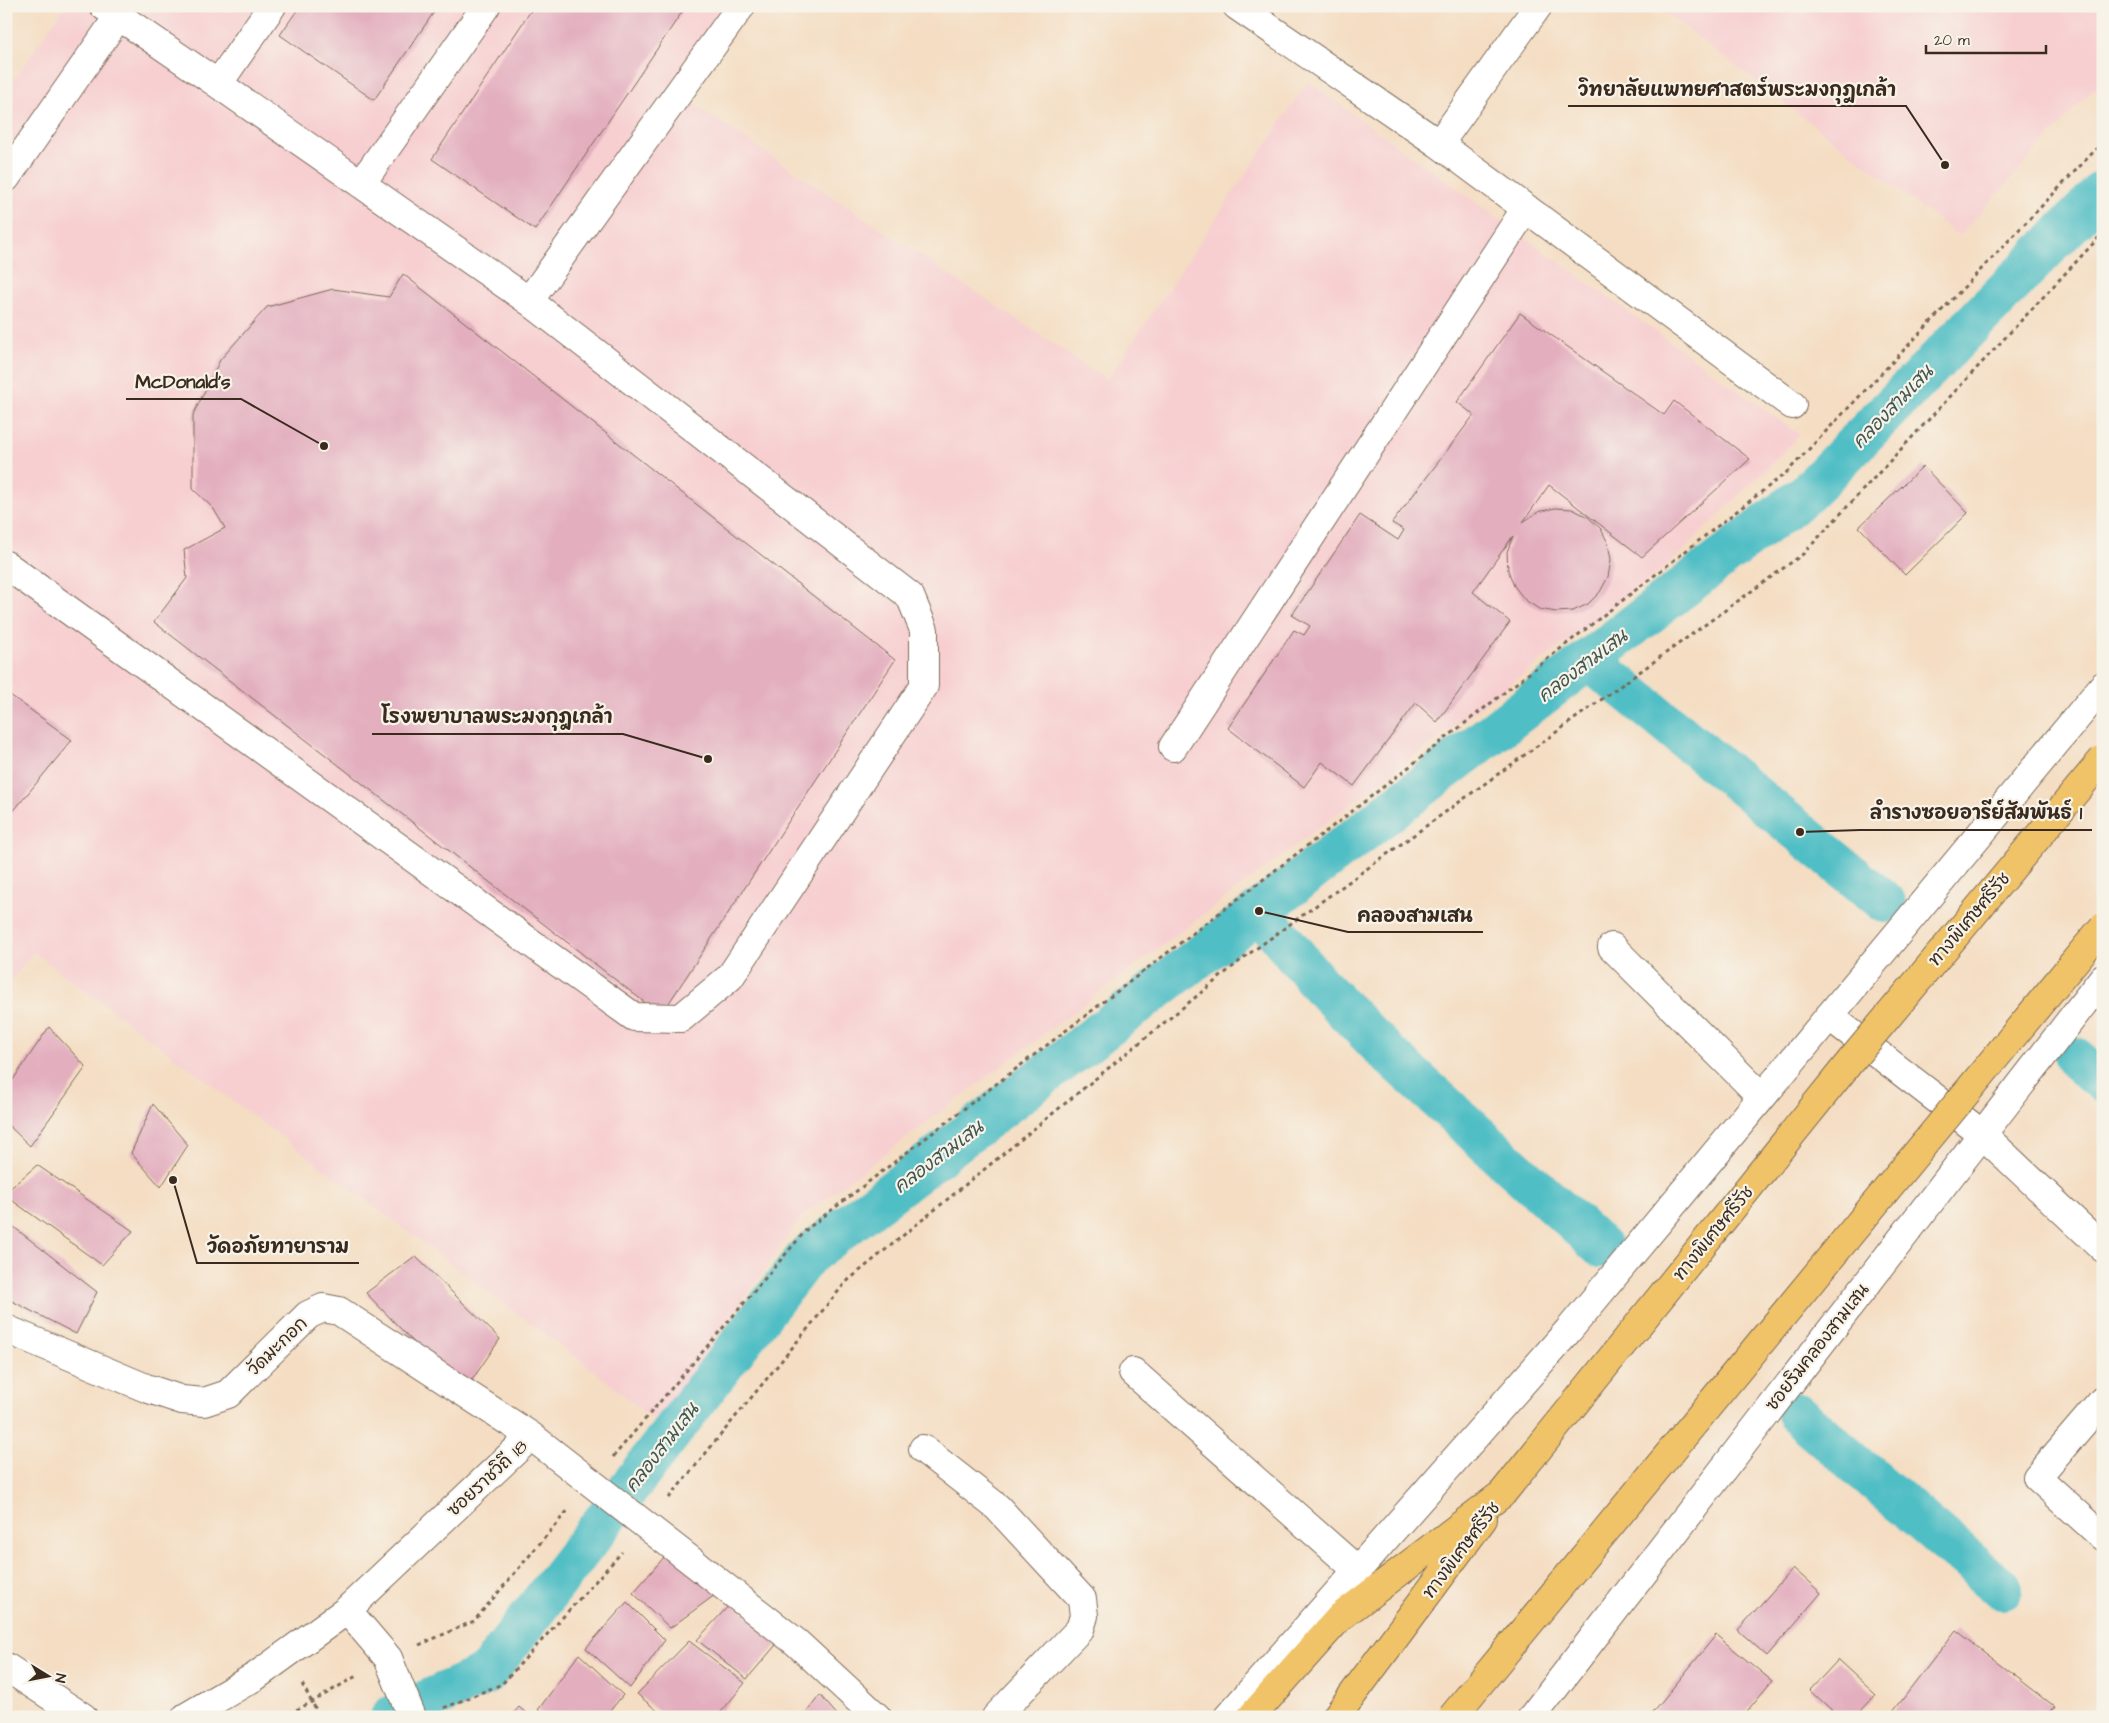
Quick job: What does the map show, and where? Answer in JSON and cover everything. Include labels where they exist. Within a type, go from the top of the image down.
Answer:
[{"type":"highway","name":"ทางพิเศษศรีรัช","points":[[1336,1717],[1502,1494],[1850,1063],[2103,759]]},
{"type":"highway","points":[[1452,1717],[2103,927]]},
{"type":"highway","points":[[1251,1717],[1340,1617],[1502,1494]]},
{"type":"street","points":[[218,84],[272,6]]},
{"type":"street","points":[[361,184],[486,6]]},
{"type":"street","points":[[528,302],[741,6]]},
{"type":"street","points":[[1237,6],[1439,144],[1792,405]]},
{"type":"street","points":[[1439,144],[1538,6]]},
{"type":"street","points":[[6,178],[111,12],[218,84],[528,302],[910,596],[924,630],[924,686],[730,977],[681,1018],[634,1017],[6,565]]},
{"type":"street","points":[[1172,747],[1526,208]]},
{"type":"street","points":[[1228,1717],[1568,1331],[2103,686]]},
{"type":"street","points":[[1612,947],[1762,1097]]},
{"type":"street","name":"ซอยริมคลองสามเสน","points":[[1532,1717],[2103,978]]},
{"type":"street","points":[[1829,1016],[1982,1134],[2103,1248]]},
{"type":"street","name":"วัดมะกอก","points":[[6,1329],[146,1388],[182,1400],[204,1402],[228,1394],[308,1315],[323,1308],[339,1311],[531,1436]]},
{"type":"street","points":[[1133,1372],[1357,1570]]},
{"type":"street","points":[[2103,1400],[2037,1477],[2103,1537]]},
{"type":"street","name":"ซอยราชวิถี 18","points":[[186,1717],[256,1676],[347,1610],[531,1436],[583,1492],[646,1525],[797,1643],[877,1717]]},
{"type":"street","points":[[923,1450],[997,1507],[1082,1599],[1084,1616],[1080,1629],[996,1717]]},
{"type":"street","points":[[347,1610],[388,1658],[412,1717]]},
{"type":"street","points":[[6,1667],[83,1717]]},
{"type":"path","points":[[625,1442],[807,1229],[1346,816],[1787,472],[2103,142]]},
{"type":"path","points":[[683,1481],[846,1282],[1246,956],[1803,554],[2103,233]]},
{"type":"path","points":[[413,1648],[474,1622],[583,1492]]},
{"type":"path","points":[[440,1710],[502,1684],[627,1547]]},
{"type":"path","points":[[282,1717],[388,1658]]},
{"type":"path","points":[[312,1702],[320,1717]]},
{"type":"shaded area","points":[[65,6],[753,6],[686,99],[1107,380],[1308,82],[1800,435],[1666,567],[802,1216],[657,1423],[597,1373],[34,952],[6,987],[6,92]]},
{"type":"shaded area","points":[[1657,6],[2103,6],[2103,84],[2087,95],[1959,236]]},
{"type":"building","points":[[300,6],[438,6],[374,100],[280,35]]},
{"type":"building","points":[[534,6],[686,6],[535,230],[432,159]]},
{"type":"building","points":[[403,274],[895,660],[661,1015],[154,622],[187,578],[184,550],[225,528],[213,508],[193,489],[193,415],[220,360],[267,307],[333,289],[389,297]]},
{"type":"building","points":[[1520,313],[1664,415],[1674,401],[1750,459],[1642,557],[1549,485],[1523,522],[1538,512],[1555,508],[1572,509],[1588,517],[1601,529],[1608,543],[1611,560],[1608,577],[1600,592],[1588,604],[1573,611],[1556,612],[1539,609],[1525,600],[1514,586],[1508,570],[1507,552],[1513,536],[1473,592],[1510,622],[1437,722],[1416,703],[1354,786],[1322,762],[1304,787],[1228,728],[1294,630],[1304,635],[1310,626],[1292,615],[1360,515],[1398,540],[1404,530],[1392,523],[1474,415],[1457,402]]},
{"type":"building","points":[[1923,466],[1968,513],[1905,575],[1859,527]]},
{"type":"building","points":[[6,692],[72,740],[6,820]]},
{"type":"building","points":[[49,1027],[86,1067],[30,1146],[6,1123],[6,1090]]},
{"type":"building","points":[[153,1104],[188,1145],[161,1187],[131,1153]]},
{"type":"building","points":[[37,1165],[133,1231],[102,1265],[6,1196],[6,1192]]},
{"type":"building","points":[[6,1221],[97,1292],[76,1334],[6,1298]]},
{"type":"building","points":[[415,1256],[500,1339],[463,1393],[366,1293]]},
{"type":"building","points":[[672,1548],[723,1589],[670,1628],[633,1593]]},
{"type":"building","points":[[1793,1568],[1821,1593],[1767,1656],[1738,1630]]},
{"type":"building","points":[[627,1602],[665,1640],[630,1688],[586,1648]]},
{"type":"building","points":[[732,1602],[781,1639],[747,1679],[697,1640]]},
{"type":"building","points":[[1956,1630],[2054,1706],[2046,1717],[1889,1717]]},
{"type":"building","points":[[1716,1635],[1772,1681],[1742,1717],[1649,1717]]},
{"type":"building","points":[[689,1641],[745,1683],[717,1717],[665,1717],[637,1694]]},
{"type":"building","points":[[579,1654],[623,1695],[605,1717],[547,1717],[538,1710]]},
{"type":"building","points":[[1838,1660],[1876,1695],[1855,1717],[1839,1717],[1810,1690]]},
{"type":"building","points":[[820,1695],[839,1717],[803,1717]]},
{"type":"building","points":[[519,1707],[530,1717],[510,1717]]},
{"type":"waterway","name":"คลองสามเสน","points":[[391,1717],[486,1674],[807,1256],[1807,493],[2103,191]]},
{"type":"waterway","points":[[1589,660],[1885,902]]},
{"type":"waterway","points":[[1259,911],[1320,985],[1386,1052],[1601,1247]]},
{"type":"waterway","points":[[2075,1058],[2103,1082]]},
{"type":"waterway","points":[[1797,1414],[2002,1589]]},
{"type":"place","name":"วิทยาลัยแพทยศาสตร์พระมงกุฎเกล้า","points":[[1945,165]]},
{"type":"place","name":"McDonald's","points":[[324,446]]},
{"type":"place","name":"โรงพยาบาลพระมงกุฎเกล้า","points":[[708,759]]},
{"type":"place","name":"ลำรางซอยอารีย์สัมพันธ์ 1","points":[[1800,832]]},
{"type":"place","name":"คลองสามเสน","points":[[1259,911]]},
{"type":"place","name":"วัดอภัยทายาราม","points":[[173,1180]]}]
